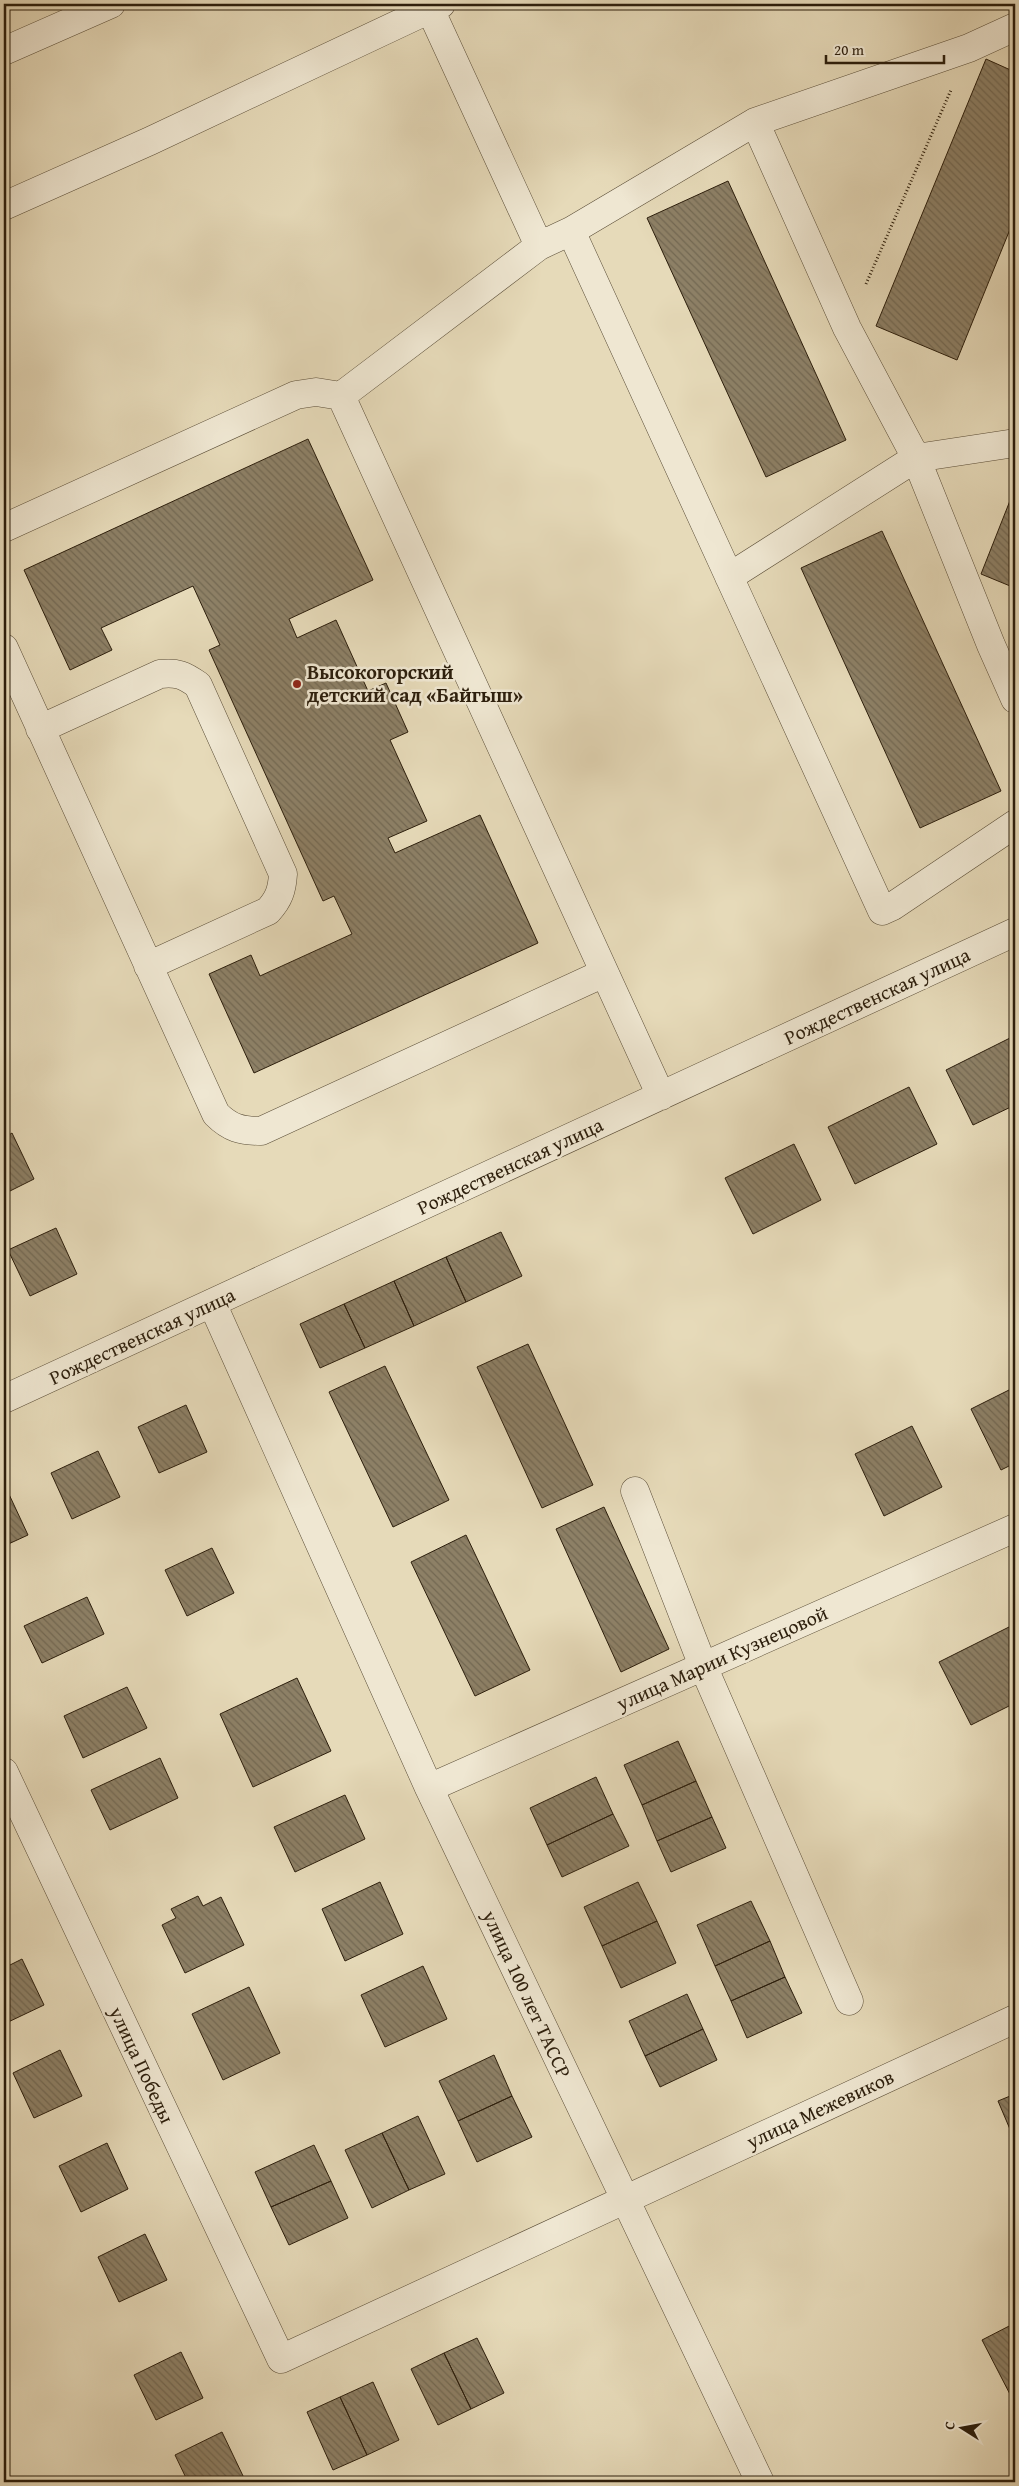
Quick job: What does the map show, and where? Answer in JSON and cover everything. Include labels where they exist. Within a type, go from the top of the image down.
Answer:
[{"type":"street","points":[[4,52],[111,4]]},
{"type":"street","points":[[4,206],[150,141],[435,6],[539,246]]},
{"type":"street","points":[[4,528],[296,395],[316,392],[341,396],[539,246],[571,231],[755,122],[969,48],[1015,27]]},
{"type":"street","points":[[755,122],[847,328],[916,458],[991,645],[1015,699]]},
{"type":"street","points":[[571,231],[882,912],[1015,824]]},
{"type":"street","points":[[341,396],[661,1096]]},
{"type":"street","points":[[729,577],[916,458],[1015,442]]},
{"type":"street","points":[[4,648],[216,1114],[232,1128],[244,1131],[261,1131],[604,973]]},
{"type":"street","points":[[40,729],[160,674],[175,672],[186,676],[198,686],[202,694],[283,874],[282,891],[277,901],[268,911],[148,966]]},
{"type":"street","name":"Рождественская улица","points":[[4,1399],[1015,932]]},
{"type":"street","name":"улица 100 лет ТАССР","points":[[212,1303],[429,1788],[760,2482]]},
{"type":"street","points":[[635,1491],[703,1666],[849,2001]]},
{"type":"street","name":"улица Марии Кузнецовой","points":[[429,1788],[1015,1528]]},
{"type":"street","name":"улица Победы","points":[[4,1772],[281,2358]]},
{"type":"street","name":"улица Межевиков","points":[[281,2358],[1015,2019]]},
{"type":"path","points":[[847,328],[969,48]]},
{"type":"building","points":[[986,59],[1015,72],[1015,217],[957,360],[876,326]]},
{"type":"building","points":[[728,181],[846,440],[766,477],[647,218]]},
{"type":"building","points":[[308,439],[373,580],[289,619],[297,638],[336,620],[368,691],[386,683],[408,732],[390,740],[427,821],[388,838],[395,853],[480,815],[538,943],[254,1073],[209,974],[251,955],[260,976],[352,934],[334,896],[323,901],[209,650],[220,645],[193,586],[101,628],[112,650],[70,670],[24,570]]},
{"type":"building","points":[[1015,488],[1015,588],[981,574]]},
{"type":"building","points":[[882,531],[1001,791],[920,828],[801,568]]},
{"type":"building","points":[[1014,1036],[1015,1105],[973,1125],[946,1070]]},
{"type":"building","points":[[909,1087],[937,1144],[855,1184],[828,1127]]},
{"type":"building","points":[[12,1133],[34,1179],[4,1194],[4,1138]]},
{"type":"building","points":[[794,1144],[821,1200],[753,1234],[725,1178]]},
{"type":"building","points":[[56,1228],[77,1274],[30,1296],[8,1250]]},
{"type":"building","points":[[501,1232],[522,1276],[466,1302],[446,1257]]},
{"type":"building","points":[[446,1257],[466,1302],[414,1326],[394,1281]]},
{"type":"building","points":[[394,1281],[414,1326],[365,1348],[344,1304]]},
{"type":"building","points":[[344,1304],[365,1348],[320,1368],[300,1324]]},
{"type":"building","points":[[528,1344],[593,1485],[542,1508],[477,1367]]},
{"type":"building","points":[[385,1366],[449,1500],[393,1527],[329,1392]]},
{"type":"building","points":[[1015,1387],[1015,1463],[1001,1470],[971,1409]]},
{"type":"building","points":[[186,1405],[207,1452],[159,1473],[138,1427]]},
{"type":"building","points":[[912,1426],[942,1487],[884,1516],[855,1454]]},
{"type":"building","points":[[98,1451],[120,1497],[72,1519],[51,1473]]},
{"type":"building","points":[[7,1490],[28,1535],[4,1546],[4,1491]]},
{"type":"building","points":[[604,1507],[669,1649],[621,1672],[556,1529]]},
{"type":"building","points":[[466,1535],[530,1670],[475,1696],[411,1562]]},
{"type":"building","points":[[212,1548],[234,1593],[187,1616],[165,1570]]},
{"type":"building","points":[[87,1597],[104,1634],[42,1663],[24,1626]]},
{"type":"building","points":[[1011,1626],[1015,1634],[1015,1703],[971,1725],[939,1662]]},
{"type":"building","points":[[297,1678],[331,1751],[253,1787],[220,1714]]},
{"type":"building","points":[[127,1687],[147,1728],[83,1758],[64,1716]]},
{"type":"building","points":[[678,1741],[696,1781],[642,1805],[624,1765]]},
{"type":"building","points":[[160,1758],[178,1798],[110,1830],[91,1790]]},
{"type":"building","points":[[596,1777],[613,1814],[547,1845],[530,1808]]},
{"type":"building","points":[[696,1781],[712,1817],[657,1841],[642,1805]]},
{"type":"building","points":[[345,1795],[365,1839],[295,1872],[274,1827]]},
{"type":"building","points":[[613,1814],[629,1846],[562,1877],[547,1845]]},
{"type":"building","points":[[712,1817],[726,1848],[671,1872],[657,1841]]},
{"type":"building","points":[[380,1882],[403,1934],[345,1961],[322,1909]]},
{"type":"building","points":[[638,1882],[657,1921],[602,1946],[584,1907]]},
{"type":"building","points":[[198,1896],[203,1906],[221,1897],[244,1945],[185,1973],[162,1925],[176,1918],[171,1909]]},
{"type":"building","points":[[751,1901],[770,1941],[715,1966],[697,1925]]},
{"type":"building","points":[[657,1921],[676,1963],[621,1988],[602,1946]]},
{"type":"building","points":[[770,1941],[785,1977],[731,2001],[715,1966]]},
{"type":"building","points":[[22,1959],[44,2005],[4,2024],[4,1968]]},
{"type":"building","points":[[423,1966],[447,2019],[385,2047],[361,1995]]},
{"type":"building","points":[[785,1977],[802,2013],[747,2038],[731,2001]]},
{"type":"building","points":[[249,1987],[280,2053],[223,2080],[192,2014]]},
{"type":"building","points":[[687,1994],[703,2029],[645,2056],[629,2021]]},
{"type":"building","points":[[703,2029],[717,2060],[660,2087],[645,2056]]},
{"type":"building","points":[[60,2050],[82,2096],[34,2118],[13,2073]]},
{"type":"building","points":[[494,2055],[512,2096],[458,2121],[439,2081]]},
{"type":"building","points":[[1015,2094],[1015,2141],[998,2101]]},
{"type":"building","points":[[512,2096],[532,2137],[477,2162],[458,2121]]},
{"type":"building","points":[[418,2116],[445,2174],[409,2190],[382,2133]]},
{"type":"building","points":[[382,2133],[409,2190],[372,2208],[345,2150]]},
{"type":"building","points":[[107,2143],[128,2189],[81,2212],[59,2166]]},
{"type":"building","points":[[314,2145],[331,2181],[271,2207],[255,2172]]},
{"type":"building","points":[[331,2181],[348,2218],[289,2245],[271,2207]]},
{"type":"building","points":[[145,2234],[167,2280],[119,2302],[98,2257]]},
{"type":"building","points":[[1015,2323],[1015,2402],[1014,2402],[982,2340]]},
{"type":"building","points":[[477,2338],[504,2393],[471,2409],[444,2353]]},
{"type":"building","points":[[181,2352],[203,2398],[156,2420],[134,2375]]},
{"type":"building","points":[[444,2353],[471,2409],[438,2425],[411,2369]]},
{"type":"building","points":[[373,2382],[399,2440],[367,2455],[340,2397]]},
{"type":"building","points":[[340,2397],[367,2455],[333,2470],[307,2412]]},
{"type":"building","points":[[222,2432],[244,2478],[235,2482],[188,2482],[175,2455]]},
{"type":"building","points":[[4,2464],[12,2482],[4,2482]]},
{"type":"place","name":"Высокогорский детский сад «Байгыш»","points":[[297,684]]}]
